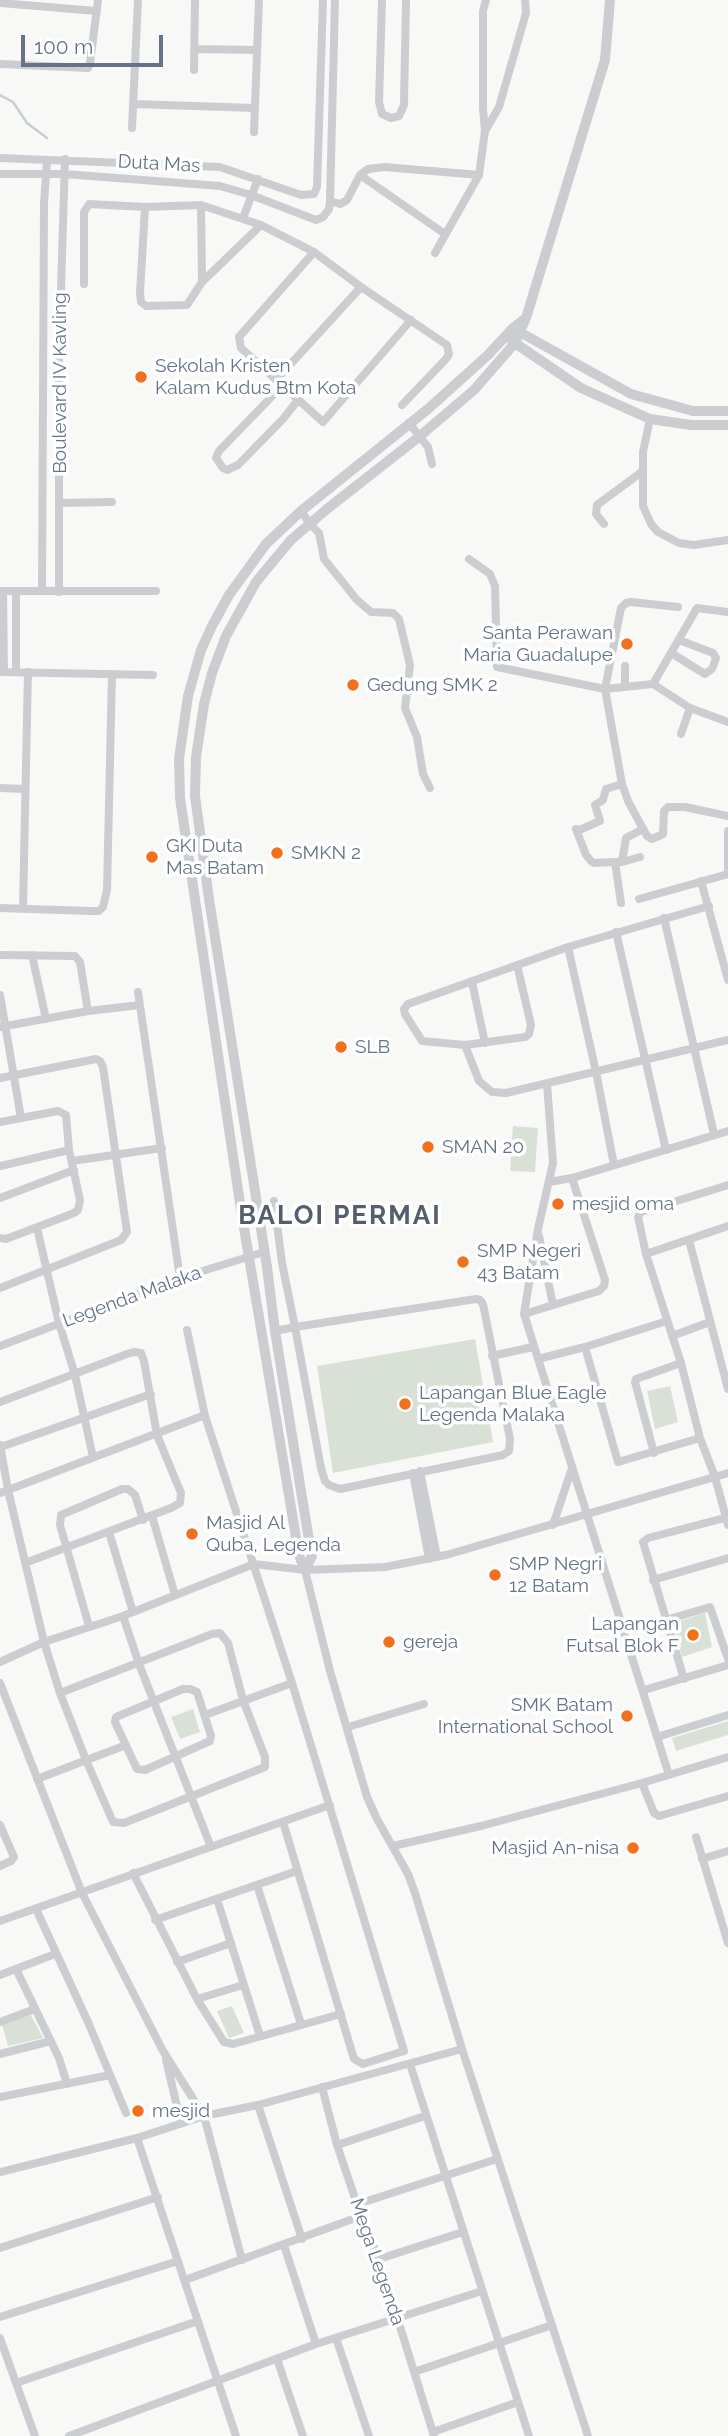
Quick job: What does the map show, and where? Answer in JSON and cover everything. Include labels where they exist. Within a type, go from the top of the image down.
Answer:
[{"type":"street","points":[[0,64],[88,68],[98,0]]},
{"type":"street","points":[[132,128],[138,0]]},
{"type":"street","points":[[194,70],[195,0]]},
{"type":"street","points":[[254,132],[259,0]]},
{"type":"street","name":"Duta Mas","points":[[0,158],[220,167],[301,195],[314,194],[317,187],[323,0]]},
{"type":"street","points":[[0,174],[65,174],[220,186],[316,220],[323,217],[330,201],[335,0]]},
{"type":"street","points":[[382,0],[379,109],[391,118],[399,116],[404,105],[406,0]]},
{"type":"street","points":[[435,253],[479,175],[485,131],[482,109],[483,11],[486,0]]},
{"type":"street","points":[[485,131],[499,107],[526,13],[525,0]]},
{"type":"street","points":[[588,2436],[497,2159],[415,1893],[369,1803],[299,1555],[249,1257],[180,799],[179,759],[190,686],[201,650],[229,595],[266,544],[301,511],[488,355],[505,337],[517,330],[526,318],[605,60],[610,0]]},
{"type":"street","points":[[0,3],[97,10]]},
{"type":"street","points":[[194,49],[257,50]]},
{"type":"street","points":[[134,104],[255,108]]},
{"type":"street","name":"Boulevard IV Kavling","points":[[59,592],[60,341],[65,159]]},
{"type":"street","points":[[42,591],[44,204],[47,160]]},
{"type":"street","points":[[330,201],[340,204],[347,200],[360,175],[368,169],[384,167],[479,175]]},
{"type":"street","points":[[360,175],[445,234]]},
{"type":"street","points":[[243,218],[258,179]]},
{"type":"street","points":[[84,284],[84,212],[87,205],[201,205],[243,218],[314,253],[360,287],[443,341],[449,354],[435,372],[401,405]]},
{"type":"street","points":[[201,205],[202,282]]},
{"type":"street","points":[[145,207],[141,302],[146,306],[187,306],[202,282],[261,225]]},
{"type":"street","points":[[314,253],[239,337],[241,348],[323,422],[411,320]]},
{"type":"street","points":[[298,400],[238,465],[231,469],[223,468],[216,458],[219,451],[264,408],[279,383],[360,287]]},
{"type":"street","points":[[305,1570],[312,1556],[310,1539],[275,1331],[195,796],[195,770],[204,704],[226,636],[256,582],[291,540],[474,390],[515,343],[517,330]]},
{"type":"street","points":[[517,330],[631,394],[693,411],[728,411]]},
{"type":"street","points":[[505,337],[581,388],[650,419],[691,425],[728,425]]},
{"type":"street","points":[[650,419],[643,452],[643,506],[646,515],[658,532],[680,543],[694,545],[728,540]]},
{"type":"street","points":[[409,423],[428,447],[432,464]]},
{"type":"street","points":[[604,524],[596,514],[597,505],[643,471]]},
{"type":"street","points":[[60,503],[112,502]]},
{"type":"street","points":[[301,511],[320,533],[324,559],[357,600],[371,612],[393,613],[400,620],[410,665],[405,708],[417,737],[423,774],[430,788]]},
{"type":"street","points":[[469,559],[490,573],[495,586],[497,667],[604,689],[653,684],[690,708],[728,722]]},
{"type":"street","points":[[153,675],[2,672],[1,591],[156,591]]},
{"type":"street","points":[[16,591],[16,672]]},
{"type":"street","points":[[678,607],[632,602],[621,608],[604,689],[622,784],[643,829],[652,839],[661,837],[664,811],[670,806],[728,816]]},
{"type":"street","points":[[653,684],[697,608],[728,612]]},
{"type":"street","points":[[671,653],[705,674],[712,669],[716,658],[713,653],[679,640]]},
{"type":"street","points":[[625,666],[625,686]]},
{"type":"street","points":[[23,908],[27,672]]},
{"type":"street","points":[[0,908],[99,911],[104,904],[107,890],[112,674]]},
{"type":"street","points":[[681,734],[690,708]]},
{"type":"street","points":[[622,784],[606,789],[603,800],[595,805],[600,821],[577,830],[586,855],[594,863],[618,862],[640,857]]},
{"type":"street","points":[[0,788],[24,789]]},
{"type":"street","points":[[621,903],[618,862],[626,838],[643,829]]},
{"type":"street","points":[[639,899],[728,874],[728,831]]},
{"type":"street","points":[[701,881],[728,980]]},
{"type":"street","points":[[517,965],[531,1025],[529,1034],[525,1037],[465,1045],[422,1041],[405,1014],[404,1009],[408,1004],[517,965],[616,932],[709,906]]},
{"type":"street","points":[[664,918],[714,1134]]},
{"type":"street","points":[[616,932],[666,1150]]},
{"type":"street","points":[[568,947],[614,1165]]},
{"type":"street","points":[[0,955],[72,955],[78,958],[88,1012]]},
{"type":"street","points":[[32,955],[46,1019]]},
{"type":"street","points":[[471,982],[485,1043]]},
{"type":"street","points":[[138,992],[180,1278]]},
{"type":"street","points":[[0,995],[3,1027],[21,1118]]},
{"type":"street","points":[[3,1027],[140,1005]]},
{"type":"street","points":[[465,1045],[479,1081],[492,1092],[506,1093],[728,1040]]},
{"type":"street","points":[[0,1078],[96,1059],[100,1061],[127,1232],[125,1237],[0,1288]]},
{"type":"street","points":[[547,1084],[553,1155],[524,1314],[669,1775]]},
{"type":"street","points":[[0,1122],[63,1112],[68,1119],[69,1150],[80,1200],[78,1210],[37,1228],[6,1239],[0,1238]]},
{"type":"street","points":[[549,1182],[572,1178],[728,1131]]},
{"type":"street","points":[[0,1198],[73,1166],[116,1155],[162,1148]]},
{"type":"street","points":[[0,1166],[69,1150]]},
{"type":"street","points":[[524,1314],[602,1289],[605,1280],[572,1178]]},
{"type":"street","points":[[684,1679],[643,1545],[645,1539],[727,1520],[638,1223],[639,1214],[728,1185]]},
{"type":"street","points":[[274,1201],[282,1263],[295,1327],[325,1480],[334,1489],[340,1489],[503,1455],[509,1451],[510,1439],[483,1304],[476,1299],[295,1327],[275,1331]]},
{"type":"street","points":[[646,1254],[728,1226]]},
{"type":"street","points":[[37,1228],[93,1457]]},
{"type":"street","points":[[538,1229],[552,1305]]},
{"type":"street","points":[[689,1240],[728,1389]]},
{"type":"street","name":"Legenda Malaka","points":[[0,1346],[180,1278],[264,1252]]},
{"type":"street","points":[[538,1359],[667,1321]]},
{"type":"street","points":[[672,1336],[710,1322]]},
{"type":"street","points":[[187,1330],[205,1415],[292,1683],[404,2051],[363,2063],[356,2062],[283,1822]]},
{"type":"street","points":[[492,1356],[533,1347]]},
{"type":"street","points":[[585,1347],[618,1462],[701,1438]]},
{"type":"street","points":[[0,1402],[138,1352],[144,1361],[157,1435],[181,1493],[181,1499],[171,1508],[25,1563]]},
{"type":"street","points":[[653,1453],[635,1382],[636,1379],[681,1363]]},
{"type":"street","points":[[60,1693],[220,1633],[228,1643],[243,1700],[265,1757],[265,1767],[118,1824],[108,1816],[60,1693],[44,1642],[4,1492],[0,1446],[150,1394]]},
{"type":"street","points":[[4,1492],[205,1415]]},
{"type":"street","points":[[553,1525],[572,1468]]},
{"type":"street","points":[[417,1472],[433,1558]]},
{"type":"street","points":[[0,1662],[44,1642],[123,1616],[254,1564],[305,1570],[372,1569],[433,1558],[728,1473]]},
{"type":"street","points":[[89,1626],[66,1548],[60,1524],[61,1515],[122,1489],[132,1490],[148,1518],[175,1595]]},
{"type":"street","points":[[109,1532],[132,1612]]},
{"type":"street","points":[[653,1580],[728,1558]]},
{"type":"street","points":[[666,1620],[710,1607],[728,1659]]},
{"type":"street","points":[[123,1616],[139,1664],[211,1847]]},
{"type":"street","points":[[644,1690],[728,1665]]},
{"type":"street","points":[[0,1683],[82,1892],[163,2051],[204,2116],[242,2260]]},
{"type":"street","points":[[205,1715],[292,1683]]},
{"type":"street","points":[[183,1689],[197,1692],[210,1741],[142,1770],[135,1766],[116,1717],[155,1701],[183,1689]]},
{"type":"street","points":[[348,1727],[424,1704]]},
{"type":"street","points":[[657,1737],[728,1715]]},
{"type":"street","points":[[37,1779],[126,1745]]},
{"type":"street","points":[[393,1846],[481,1826],[728,1757]]},
{"type":"street","points":[[642,1783],[654,1813],[659,1816],[728,1796]]},
{"type":"street","points":[[0,1921],[330,1805]]},
{"type":"street","points":[[0,1825],[13,1857],[11,1861],[0,1866]]},
{"type":"street","points":[[696,1837],[727,1937]]},
{"type":"street","points":[[702,1859],[728,1851]]},
{"type":"street","points":[[155,1920],[297,1871]]},
{"type":"street","points":[[132,1873],[197,1999],[224,2042],[233,2044],[341,2014]]},
{"type":"street","points":[[257,1885],[301,2024]]},
{"type":"street","points":[[217,1899],[260,2035]]},
{"type":"street","points":[[36,1909],[88,2022],[125,2113]]},
{"type":"street","points":[[177,1962],[231,1944]]},
{"type":"street","points":[[0,1975],[55,1954]]},
{"type":"street","points":[[16,1969],[60,2058],[67,2084]]},
{"type":"street","points":[[197,1999],[243,1985]]},
{"type":"street","points":[[0,2022],[35,2009]]},
{"type":"street","points":[[0,2054],[51,2040]]},
{"type":"street","points":[[0,2172],[136,2138],[204,2116],[258,2105],[462,2049]]},
{"type":"street","points":[[163,2051],[181,2123]]},
{"type":"street","points":[[410,2064],[528,2436]]},
{"type":"street","points":[[1,2095],[110,2075]]},
{"type":"street","name":"Mega Legenda","points":[[322,2087],[337,2145],[361,2217],[379,2259],[434,2434]]},
{"type":"street","points":[[258,2105],[302,2239]]},
{"type":"street","points":[[337,2145],[425,2116]]},
{"type":"street","points":[[136,2138],[236,2436]]},
{"type":"street","points":[[358,2204],[497,2159]]},
{"type":"street","points":[[0,2248],[158,2197]]},
{"type":"street","points":[[185,2280],[361,2217]]},
{"type":"street","points":[[379,2259],[463,2232]]},
{"type":"street","points":[[284,2245],[316,2344]]},
{"type":"street","points":[[0,2317],[178,2260]]},
{"type":"street","points":[[69,2436],[316,2344],[482,2291]]},
{"type":"street","points":[[16,2383],[198,2321]]},
{"type":"street","points":[[414,2372],[552,2325]]},
{"type":"street","points":[[0,2338],[35,2436]]},
{"type":"street","points":[[336,2338],[369,2436]]},
{"type":"street","points":[[277,2359],[303,2436]]},
{"type":"street","points":[[434,2434],[518,2402]]},
{"type":"shaded area","points":[[513,1126],[538,1128],[535,1172],[510,1171]]},
{"type":"shaded area","name":"Lapangan Blue Eagle Legenda Malaka","points":[[475,1339],[493,1442],[333,1473],[317,1366]]},
{"type":"shaded area","points":[[670,1386],[678,1422],[655,1429],[647,1391]]},
{"type":"shaded area","name":"Lapangan Futsal Blok F","points":[[705,1613],[712,1647],[682,1657],[673,1623]]},
{"type":"shaded area","points":[[193,1709],[200,1732],[180,1739],[171,1717]]},
{"type":"shaded area","points":[[728,1721],[728,1735],[676,1751],[672,1738]]},
{"type":"shaded area","points":[[232,2006],[244,2033],[229,2038],[217,2011]]},
{"type":"shaded area","points":[[31,2015],[43,2038],[8,2046],[2,2025]]},
{"type":"waterway","points":[[0,95],[13,102],[27,123],[47,138]]},
{"type":"place","name":"Sekolah Kristen Kalam Kudus Btm Kota","points":[[141,377]]},
{"type":"place","name":"Santa Perawan Maria Guadalupe","points":[[627,644]]},
{"type":"place","name":"Gedung SMK 2","points":[[353,685]]},
{"type":"place","name":"SMKN 2","points":[[277,853]]},
{"type":"place","name":"GKI Duta Mas Batam","points":[[152,857]]},
{"type":"place","name":"SLB","points":[[341,1047]]},
{"type":"place","name":"SMAN 20","points":[[428,1147]]},
{"type":"place","name":"mesjid oma","points":[[558,1204]]},
{"type":"place","name":"SMP Negeri 43 Batam","points":[[463,1262]]},
{"type":"place","name":"Lapangan Blue Eagle Legenda Malaka","points":[[405,1404]]},
{"type":"place","name":"Masjid Al Quba, Legenda","points":[[192,1534]]},
{"type":"place","name":"SMP Negri 12 Batam","points":[[495,1575]]},
{"type":"place","name":"Lapangan Futsal Blok F","points":[[693,1635]]},
{"type":"place","name":"gereja","points":[[389,1642]]},
{"type":"place","name":"SMK Batam International School","points":[[627,1716]]},
{"type":"place","name":"Masjid An-nisa","points":[[633,1848]]},
{"type":"place","name":"mesjid","points":[[138,2111]]},
{"type":"district","name":"BALOI PERMAI","points":[[340,1216]]}]
